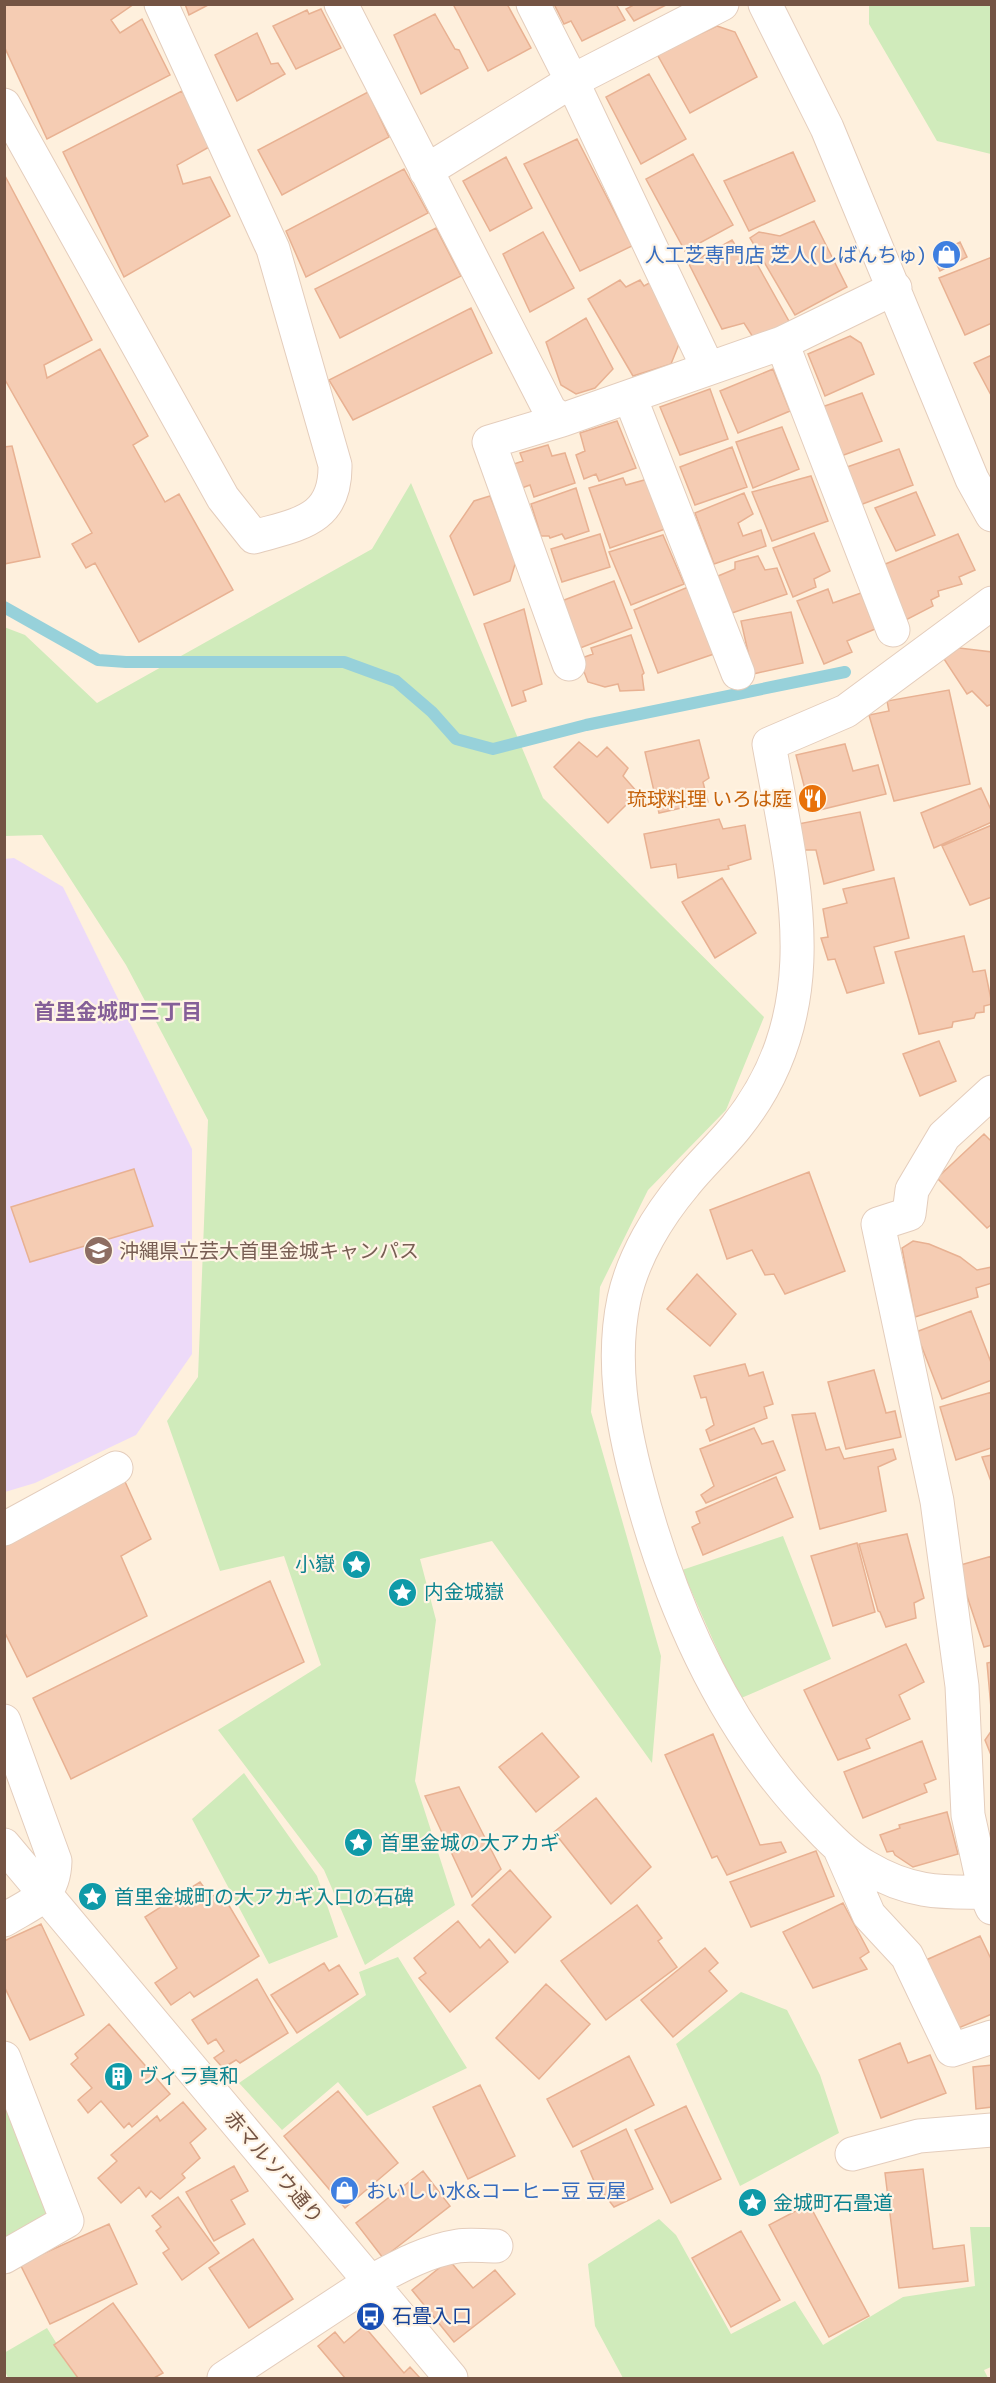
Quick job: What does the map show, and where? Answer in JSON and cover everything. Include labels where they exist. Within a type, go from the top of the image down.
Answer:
[{"type":"street","points":[[4,105],[223,498],[254,537],[307,522],[321,511],[331,496],[335,481],[335,465],[273,249],[161,4]]},
{"type":"street","points":[[341,4],[550,411],[562,420]]},
{"type":"street","points":[[533,4],[708,368]]},
{"type":"street","points":[[426,171],[572,81],[722,4]]},
{"type":"street","points":[[765,4],[827,128],[972,479],[992,515]]},
{"type":"street","points":[[569,664],[489,442],[562,420],[782,343],[895,288]]},
{"type":"street","points":[[782,343],[893,630]]},
{"type":"street","points":[[630,397],[738,673]]},
{"type":"street","points":[[992,603],[846,711],[769,744],[795,889],[798,969],[792,1010],[780,1051],[754,1103],[735,1129],[683,1185],[660,1218],[640,1253],[625,1296],[618,1341],[619,1382],[630,1452],[663,1566],[694,1642],[720,1694],[766,1767],[791,1798],[840,1848],[863,1866],[902,1886],[989,1897],[968,1815],[962,1686],[937,1501],[878,1224],[909,1214],[912,1190],[944,1136],[992,1092]]},
{"type":"street","points":[[4,1529],[116,1468]]},
{"type":"street","points":[[4,1721],[55,1861],[54,1879],[45,1894],[4,1920]]},
{"type":"street","name":"赤マルソウ通り","points":[[4,1845],[451,2379]]},
{"type":"street","points":[[840,1848],[869,1915],[907,1956],[952,2050],[992,2037]]},
{"type":"street","points":[[4,2058],[68,2221],[4,2258]]},
{"type":"street","points":[[852,2154],[919,2136],[992,2130]]},
{"type":"street","points":[[224,2379],[370,2282],[424,2255],[459,2246],[496,2246]]},
{"type":"shaded area","name":"沖縄県立芸大首里金城キャンパス","points":[[14,858],[63,887],[192,1149],[192,1354],[136,1435],[35,1483],[5,1492],[4,859]]},
{"type":"green space","points":[[869,5],[991,5],[991,154],[937,141],[869,24]]},
{"type":"green space","points":[[411,483],[543,798],[764,1017],[726,1110],[648,1190],[600,1287],[591,1412],[661,1656],[652,1763],[492,1541],[420,1559],[436,1620],[415,1781],[455,1905],[365,1965],[324,1870],[218,1730],[321,1665],[284,1556],[220,1571],[167,1421],[198,1377],[208,1120],[126,965],[42,835],[5,836],[4,627],[25,635],[97,703],[372,549]]},
{"type":"green space","points":[[783,1536],[831,1659],[739,1699],[682,1570]]},
{"type":"green space","points":[[244,1773],[317,1876],[338,1937],[269,1964],[192,1819]]},
{"type":"green space","points":[[398,1957],[467,2068],[367,2116],[338,2082],[282,2130],[239,2083],[366,1995],[359,1972]]},
{"type":"green space","points":[[741,1992],[787,2010],[820,2075],[839,2133],[740,2186],[676,2044]]},
{"type":"green space","points":[[4,2081],[54,2210],[5,2237],[4,2237]]},
{"type":"green space","points":[[659,2219],[676,2235],[731,2334],[795,2301],[823,2345],[903,2297],[975,2286],[970,2227],[991,2227],[991,2367],[984,2370],[988,2378],[623,2378],[595,2326],[588,2264]]},
{"type":"green space","points":[[47,2328],[78,2378],[8,2378],[5,2371],[4,2353]]},
{"type":"building","points":[[4,4],[134,4],[111,20],[120,33],[142,19],[170,75],[47,139],[4,46]]},
{"type":"building","points":[[185,4],[210,4],[189,15]]},
{"type":"building","points":[[453,4],[507,4],[531,48],[488,71]]},
{"type":"building","points":[[554,4],[616,4],[625,20],[582,41],[571,21],[564,24]]},
{"type":"building","points":[[631,4],[668,4],[634,21],[626,9],[632,6]]},
{"type":"building","points":[[321,9],[341,48],[296,69],[273,26],[307,10],[309,14]]},
{"type":"building","points":[[435,14],[468,68],[421,94],[394,35]]},
{"type":"building","points":[[717,26],[735,32],[757,77],[690,113],[657,54]]},
{"type":"building","points":[[257,33],[271,64],[278,63],[285,74],[237,101],[215,55]]},
{"type":"building","points":[[649,74],[686,139],[641,164],[606,97]]},
{"type":"building","points":[[182,91],[211,146],[177,165],[183,184],[210,177],[230,216],[124,277],[63,152]]},
{"type":"building","points":[[368,92],[389,137],[282,195],[258,150]]},
{"type":"building","points":[[577,139],[632,246],[580,271],[524,164]]},
{"type":"building","points":[[793,152],[815,201],[749,231],[724,181]]},
{"type":"building","points":[[693,154],[733,225],[685,251],[646,179]]},
{"type":"building","points":[[506,157],[532,208],[490,231],[463,181]]},
{"type":"building","points":[[404,169],[428,213],[306,277],[286,231]]},
{"type":"building","points":[[4,174],[92,340],[44,365],[47,378],[100,349],[148,436],[133,445],[165,502],[179,494],[233,590],[139,642],[95,563],[86,568],[72,544],[92,533],[4,378]]},
{"type":"building","points":[[814,221],[847,287],[795,315],[750,238],[759,232],[780,236]]},
{"type":"building","points":[[436,228],[461,276],[340,338],[315,289]]},
{"type":"building","points":[[543,232],[574,288],[530,312],[503,254]]},
{"type":"building","points":[[732,240],[747,264],[757,264],[790,323],[758,345],[744,323],[722,329],[689,264]]},
{"type":"building","points":[[960,242],[967,257],[940,271],[933,256]]},
{"type":"building","points":[[992,257],[992,323],[965,335],[939,278]]},
{"type":"building","points":[[620,280],[626,287],[640,280],[644,286],[651,282],[679,344],[671,364],[633,376],[588,299]]},
{"type":"building","points":[[471,308],[492,353],[353,420],[329,380]]},
{"type":"building","points":[[586,318],[613,369],[595,388],[576,394],[561,385],[546,342]]},
{"type":"building","points":[[850,336],[861,343],[874,374],[825,396],[808,354]]},
{"type":"building","points":[[992,355],[992,397],[974,363]]},
{"type":"building","points":[[773,369],[790,411],[738,433],[720,391]]},
{"type":"building","points":[[710,389],[728,439],[680,455],[660,407]]},
{"type":"building","points":[[862,393],[882,441],[841,456],[822,407]]},
{"type":"building","points":[[617,421],[636,468],[599,481],[596,474],[584,479],[576,455],[585,451],[580,433]]},
{"type":"building","points":[[782,427],[799,469],[753,488],[736,442]]},
{"type":"building","points":[[548,445],[552,456],[565,453],[575,483],[534,497],[530,485],[519,489],[511,465],[523,461],[520,453]]},
{"type":"building","points":[[12,446],[40,557],[4,564],[4,447]]},
{"type":"building","points":[[732,447],[747,487],[695,505],[680,467]]},
{"type":"building","points":[[899,449],[913,485],[860,505],[847,467]]},
{"type":"building","points":[[811,476],[828,521],[772,541],[752,492]]},
{"type":"building","points":[[623,478],[626,485],[648,479],[668,528],[610,548],[589,488]]},
{"type":"building","points":[[576,488],[589,531],[565,539],[562,534],[550,538],[541,536],[531,504]]},
{"type":"building","points":[[916,492],[935,535],[896,551],[875,508]]},
{"type":"building","points":[[744,493],[753,514],[738,523],[743,536],[761,530],[766,546],[714,564],[695,513]]},
{"type":"building","points":[[490,496],[516,561],[510,581],[474,595],[450,536],[474,501]]},
{"type":"building","points":[[814,533],[830,571],[814,579],[816,587],[793,597],[773,548]]},
{"type":"building","points":[[600,534],[610,567],[562,582],[551,549]]},
{"type":"building","points":[[958,534],[975,570],[959,577],[962,584],[938,591],[939,596],[931,600],[933,606],[902,622],[883,565]]},
{"type":"building","points":[[663,535],[684,584],[631,605],[609,552]]},
{"type":"building","points":[[758,556],[765,570],[777,568],[787,594],[732,613],[718,576],[735,569],[735,562]]},
{"type":"building","points":[[614,581],[632,628],[575,650],[559,602]]},
{"type":"building","points":[[688,587],[714,654],[658,673],[634,610]]},
{"type":"building","points":[[828,589],[833,603],[861,593],[875,629],[847,641],[852,652],[824,664],[797,601]]},
{"type":"building","points":[[524,609],[542,684],[523,691],[526,701],[512,706],[484,624]]},
{"type":"building","points":[[791,612],[803,663],[753,674],[741,621]]},
{"type":"building","points":[[631,635],[644,673],[642,675],[644,690],[620,691],[618,684],[605,687],[588,682],[579,659],[593,654],[591,648]]},
{"type":"building","points":[[959,648],[992,652],[992,704],[987,706],[972,691],[967,694],[944,659]]},
{"type":"building","points":[[949,690],[970,784],[894,801],[869,715],[889,711],[887,701]]},
{"type":"building","points":[[699,740],[709,778],[703,782],[708,802],[659,813],[645,752]]},
{"type":"building","points":[[579,742],[597,757],[607,747],[628,768],[623,776],[638,793],[608,823],[554,767]]},
{"type":"building","points":[[845,744],[853,771],[878,765],[886,794],[811,812],[796,755]]},
{"type":"building","points":[[981,788],[992,812],[992,822],[934,848],[921,813]]},
{"type":"building","points":[[860,812],[874,870],[824,884],[816,850],[804,850],[798,824]]},
{"type":"building","points":[[719,819],[723,829],[745,825],[751,859],[728,866],[729,869],[678,878],[676,864],[651,868],[644,834]]},
{"type":"building","points":[[992,825],[992,897],[970,905],[942,846]]},
{"type":"building","points":[[722,878],[756,933],[715,958],[682,902]]},
{"type":"building","points":[[894,878],[909,938],[874,947],[884,983],[847,993],[835,959],[828,960],[821,938],[828,937],[823,909],[847,903],[843,889]]},
{"type":"building","points":[[964,936],[973,972],[985,970],[992,1004],[984,1006],[984,1012],[976,1013],[974,1018],[953,1022],[952,1027],[919,1034],[895,952]]},
{"type":"building","points":[[939,1041],[956,1081],[920,1096],[903,1054]]},
{"type":"building","points":[[984,1134],[992,1142],[992,1224],[987,1228],[937,1178]]},
{"type":"building","points":[[134,1169],[153,1226],[30,1262],[11,1207]]},
{"type":"building","points":[[809,1172],[845,1271],[785,1294],[774,1274],[765,1275],[752,1250],[727,1259],[710,1210]]},
{"type":"building","points":[[913,1241],[929,1244],[960,1257],[977,1270],[992,1267],[992,1283],[976,1288],[978,1297],[915,1317],[902,1248]]},
{"type":"building","points":[[697,1274],[736,1314],[710,1346],[667,1309]]},
{"type":"building","points":[[971,1311],[992,1365],[992,1380],[942,1399],[916,1332]]},
{"type":"building","points":[[745,1364],[749,1376],[763,1372],[773,1404],[764,1407],[767,1418],[710,1441],[706,1430],[714,1425],[706,1397],[701,1398],[694,1376]]},
{"type":"building","points":[[874,1370],[886,1413],[895,1411],[901,1437],[846,1449],[828,1382]]},
{"type":"building","points":[[992,1392],[991,1448],[956,1460],[940,1407]]},
{"type":"building","points":[[815,1413],[826,1450],[839,1447],[844,1459],[893,1449],[896,1459],[878,1467],[886,1511],[820,1529],[792,1415]]},
{"type":"building","points":[[754,1428],[762,1444],[773,1441],[785,1470],[706,1503],[701,1495],[714,1486],[700,1449]]},
{"type":"building","points":[[992,1455],[992,1484],[982,1457]]},
{"type":"building","points":[[122,1475],[151,1539],[121,1556],[147,1616],[27,1677],[4,1631],[4,1539]]},
{"type":"building","points":[[776,1477],[793,1517],[703,1555],[692,1527],[700,1523],[696,1512]]},
{"type":"building","points":[[907,1534],[924,1598],[914,1603],[916,1618],[886,1627],[878,1611],[859,1544]]},
{"type":"building","points":[[857,1543],[875,1612],[833,1626],[811,1556]]},
{"type":"building","points":[[992,1556],[992,1645],[984,1647],[957,1566]]},
{"type":"building","points":[[270,1581],[304,1662],[71,1779],[33,1698]]},
{"type":"building","points":[[906,1644],[924,1682],[899,1695],[910,1719],[866,1739],[870,1748],[838,1760],[804,1690]]},
{"type":"building","points":[[992,1662],[992,1719],[987,1663]]},
{"type":"building","points":[[992,1730],[992,1755],[991,1755],[985,1740]]},
{"type":"building","points":[[542,1733],[579,1777],[536,1812],[499,1767]]},
{"type":"building","points":[[713,1734],[760,1845],[781,1842],[786,1852],[727,1875],[717,1856],[712,1858],[665,1755]]},
{"type":"building","points":[[922,1741],[936,1779],[924,1784],[927,1792],[863,1818],[844,1772]]},
{"type":"building","points":[[459,1787],[501,1869],[472,1897],[425,1796]]},
{"type":"building","points":[[596,1798],[651,1867],[611,1904],[554,1832]]},
{"type":"building","points":[[947,1812],[958,1854],[913,1867],[895,1855],[893,1851],[887,1852],[880,1835],[900,1828],[899,1825]]},
{"type":"building","points":[[816,1851],[834,1896],[751,1927],[730,1882]]},
{"type":"building","points":[[510,1870],[551,1917],[515,1953],[472,1905]]},
{"type":"building","points":[[200,1882],[211,1897],[221,1892],[259,1956],[194,1997],[190,1992],[171,2005],[155,1983],[177,1968],[145,1917]]},
{"type":"building","points":[[843,1903],[869,1952],[860,1958],[867,1969],[813,1988],[783,1932]]},
{"type":"building","points":[[637,1905],[662,1938],[658,1941],[677,1967],[606,2020],[561,1961]]},
{"type":"building","points":[[458,1921],[480,1948],[489,1939],[508,1962],[450,2012],[419,1978],[426,1973],[414,1958]]},
{"type":"building","points":[[41,1924],[84,2015],[30,2040],[4,1986],[4,1941]]},
{"type":"building","points":[[980,1936],[992,1961],[992,2014],[956,2029],[926,1960]]},
{"type":"building","points":[[705,1948],[718,1963],[709,1971],[727,1991],[673,2037],[641,2000]]},
{"type":"building","points":[[324,1963],[329,1971],[339,1965],[358,1994],[297,2033],[271,1995]]},
{"type":"building","points":[[257,1979],[288,2033],[240,2063],[236,2060],[223,2068],[214,2058],[224,2051],[216,2039],[208,2044],[192,2020]]},
{"type":"building","points":[[546,1984],[590,2024],[539,2079],[496,2038]]},
{"type":"building","name":"ヴィラ真和","points":[[109,2024],[170,2094],[132,2127],[129,2123],[124,2128],[101,2101],[88,2113],[78,2100],[92,2088],[71,2064],[78,2058],[75,2054]]},
{"type":"building","points":[[900,2043],[908,2063],[930,2055],[946,2093],[881,2118],[859,2060]]},
{"type":"building","points":[[629,2056],[654,2105],[573,2147],[547,2099]]},
{"type":"building","points":[[992,2065],[992,2107],[976,2109],[973,2067]]},
{"type":"building","points":[[480,2085],[515,2156],[468,2179],[433,2107]]},
{"type":"building","points":[[338,2091],[398,2163],[345,2208],[284,2136]]},
{"type":"building","points":[[183,2102],[206,2129],[190,2143],[200,2158],[182,2174],[185,2178],[160,2199],[151,2191],[146,2197],[139,2187],[121,2203],[98,2178],[117,2161],[111,2155],[157,2116],[160,2121]]},
{"type":"building","points":[[686,2106],[721,2179],[671,2203],[635,2130]]},
{"type":"building","points":[[626,2129],[653,2189],[614,2207],[594,2181],[581,2151]]},
{"type":"building","points":[[234,2166],[248,2191],[231,2200],[245,2224],[214,2241],[186,2192]]},
{"type":"building","points":[[923,2169],[933,2249],[964,2245],[968,2281],[899,2288],[885,2173]]},
{"type":"building","points":[[423,2171],[450,2206],[383,2258],[356,2223]]},
{"type":"building","points":[[178,2197],[219,2253],[182,2280],[163,2253],[169,2249],[156,2231],[161,2227],[152,2216]]},
{"type":"building","points":[[809,2204],[869,2316],[829,2337],[769,2225]]},
{"type":"building","points":[[109,2224],[137,2284],[50,2324],[20,2264]]},
{"type":"building","points":[[741,2231],[780,2300],[731,2327],[692,2258]]},
{"type":"building","points":[[253,2239],[293,2299],[249,2328],[209,2268]]},
{"type":"building","points":[[449,2260],[473,2288],[495,2270],[515,2294],[454,2342],[412,2290]]},
{"type":"building","points":[[113,2303],[163,2373],[154,2378],[78,2378],[54,2345]]},
{"type":"building","points":[[364,2326],[404,2373],[410,2367],[420,2378],[345,2378],[318,2346],[335,2332],[344,2343]]},
{"type":"waterway","points":[[4,607],[98,660],[344,662],[396,681],[432,712],[456,739],[493,749],[586,725],[845,672]]},
{"type":"place","name":"人工芝専門店 芝人(しばんちゅ)","points":[[946,255]]},
{"type":"place","name":"琉球料理 いろは庭","points":[[813,799]]},
{"type":"place","name":"沖縄県立芸大首里金城キャンパス","points":[[98,1251]]},
{"type":"place","name":"小嶽","points":[[356,1564]]},
{"type":"place","name":"内金城嶽","points":[[403,1592]]},
{"type":"place","name":"首里金城の大アカギ","points":[[359,1843]]},
{"type":"place","name":"首里金城町の大アカギ入口の石碑","points":[[93,1897]]},
{"type":"place","name":"ヴィラ真和","points":[[118,2076]]},
{"type":"place","name":"おいしい水&コーヒー豆 豆屋","points":[[345,2191]]},
{"type":"place","name":"金城町石畳道","points":[[752,2203]]},
{"type":"place","name":"石畳入口","points":[[371,2316]]},
{"type":"district","name":"首里金城町三丁目","points":[[118,1012]]}]
